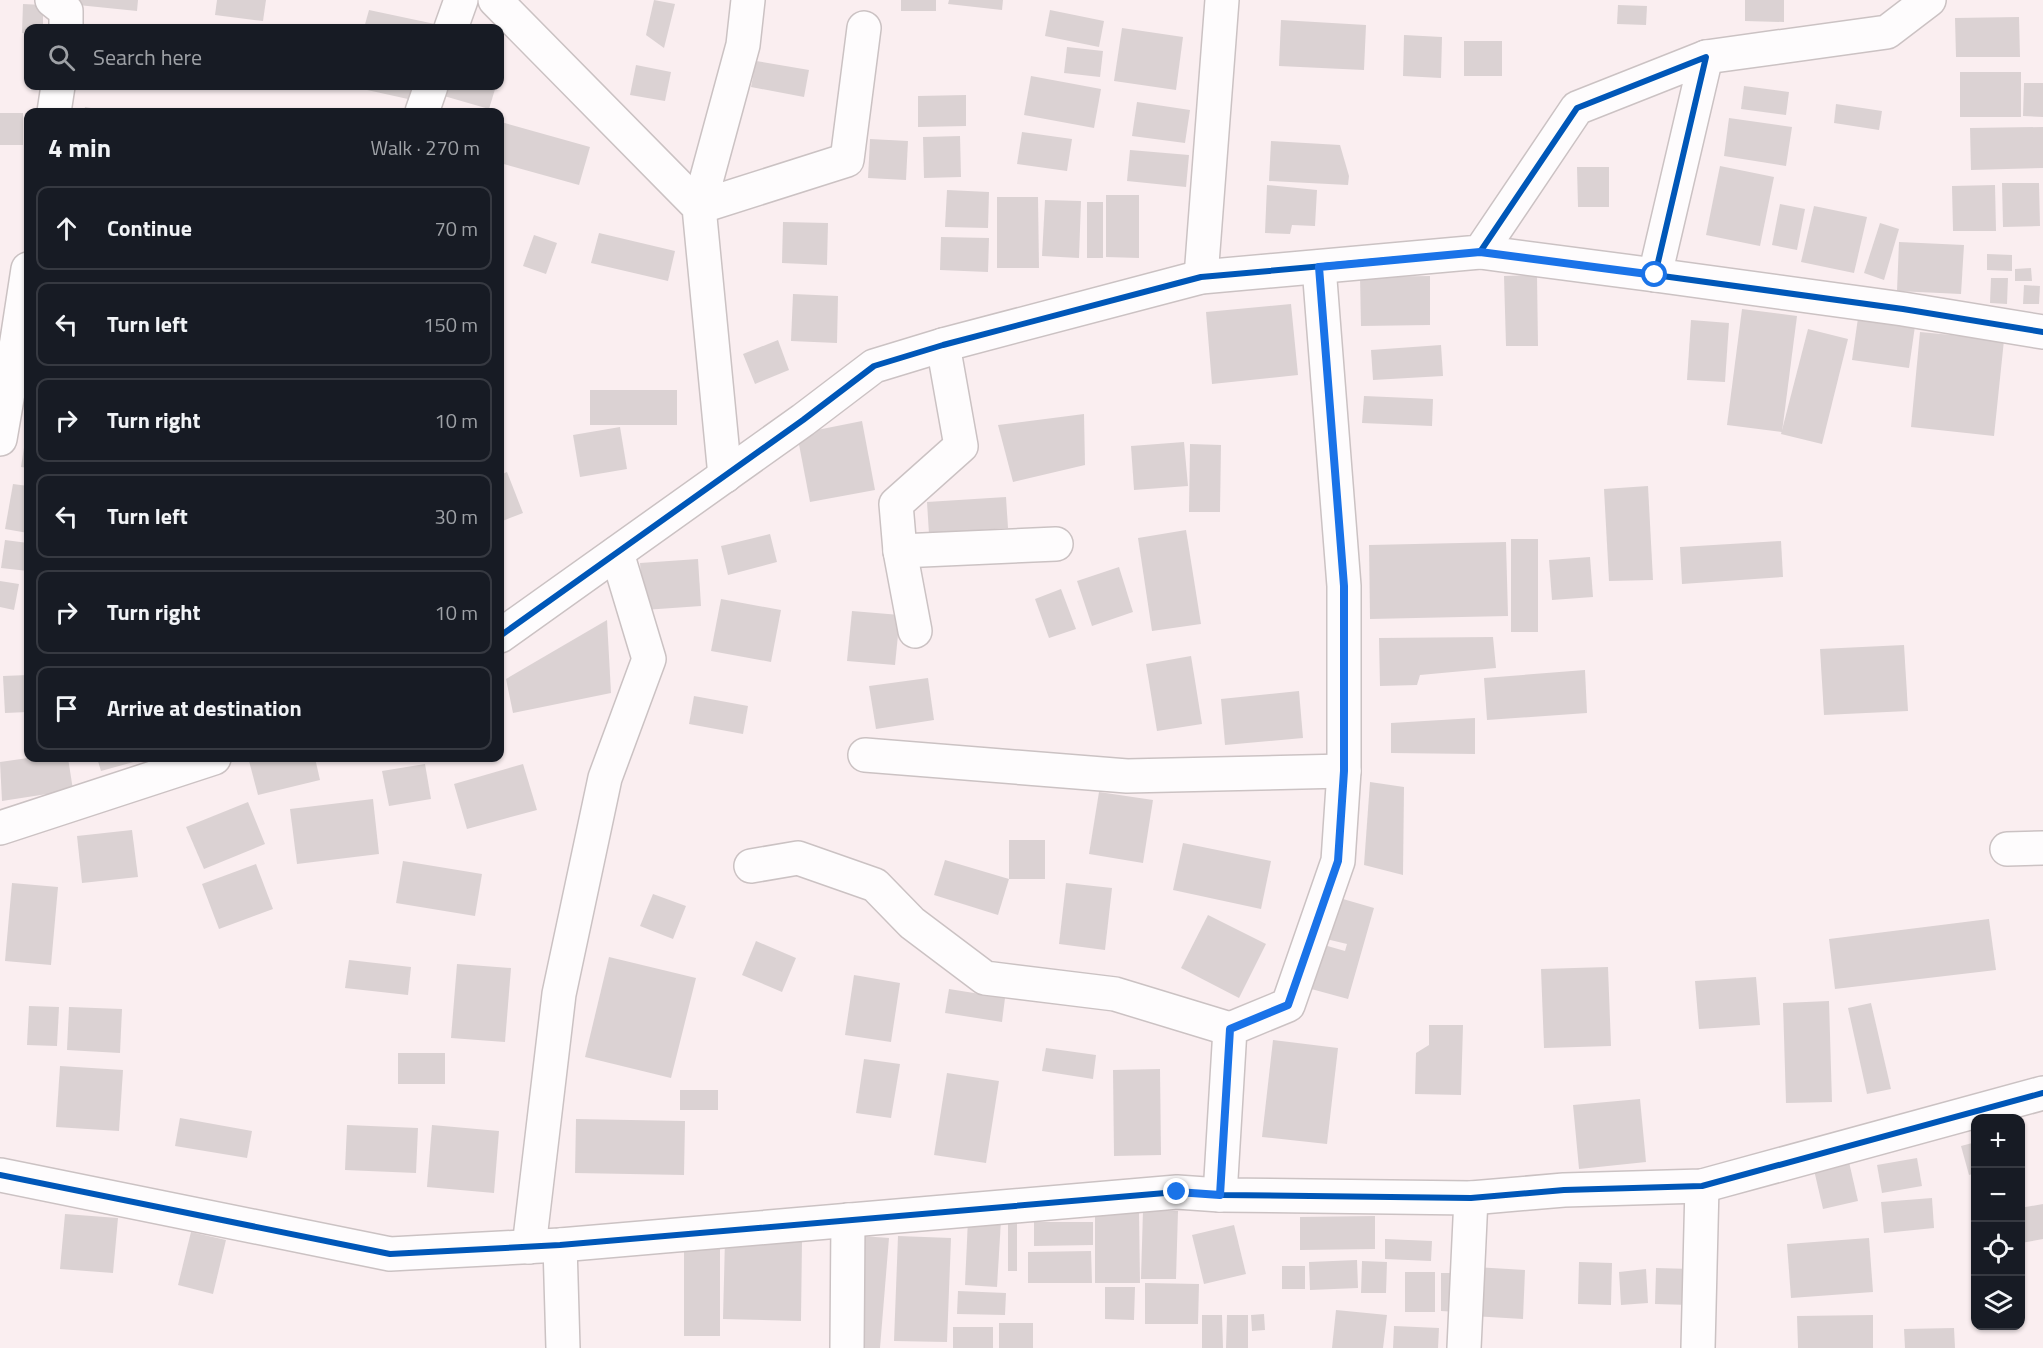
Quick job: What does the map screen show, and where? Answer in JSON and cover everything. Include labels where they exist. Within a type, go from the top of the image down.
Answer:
[{"type":"street","points":[[52,0],[66,11],[66,24]]},
{"type":"street","points":[[452,24],[461,0]]},
{"type":"street","points":[[495,0],[699,207]]},
{"type":"street","points":[[725,476],[699,207],[743,45],[748,0]]},
{"type":"street","points":[[1201,277],[1222,0]]},
{"type":"street","points":[[1480,252],[1577,108],[1706,57],[1887,32],[1923,1]]},
{"type":"street","points":[[699,207],[848,160],[864,28]]},
{"type":"street","points":[[1655,275],[1706,57]]},
{"type":"street","points":[[55,108],[57,90]]},
{"type":"street","points":[[423,108],[430,90]]},
{"type":"street","points":[[504,633],[725,476],[874,366],[1130,294],[1201,277],[1480,252],[1903,309],[2043,332]]},
{"type":"street","points":[[751,866],[798,858],[875,885],[912,923],[985,978],[1115,994],[1230,1029],[1288,1005],[1338,861],[1344,771],[1344,586],[1319,267]]},
{"type":"street","points":[[0,439],[22,348],[24,322]]},
{"type":"street","points":[[915,631],[900,551],[896,504],[961,446],[943,345]]},
{"type":"street","points":[[900,551],[1056,544]]},
{"type":"street","points":[[563,1348],[544,1246],[559,994],[605,778],[649,659],[616,553]]},
{"type":"street","points":[[866,755],[1127,776],[1344,771]]},
{"type":"street","points":[[0,828],[202,762]]},
{"type":"street","points":[[2007,849],[2043,848]]},
{"type":"street","points":[[1220,1195],[1230,1029]]},
{"type":"street","points":[[0,1175],[390,1254],[544,1246],[1177,1192],[1220,1195],[1472,1198],[1564,1190],[1702,1186],[2043,1093]]},
{"type":"street","points":[[1698,1348],[1702,1186]]},
{"type":"street","points":[[1464,1348],[1472,1198]]},
{"type":"street","points":[[847,1348],[848,1220]]},
{"type":"building","points":[[79,0],[138,0],[137,11],[78,5]]},
{"type":"building","points":[[217,0],[266,0],[263,21],[215,15]]},
{"type":"building","points":[[654,0],[675,4],[664,48],[646,35]]},
{"type":"building","points":[[901,0],[936,0],[936,11],[901,11]]},
{"type":"building","points":[[949,0],[1003,0],[1002,10],[948,4]]},
{"type":"building","points":[[1745,0],[1784,0],[1784,22],[1745,21]]},
{"type":"building","points":[[23,4],[43,5],[43,24],[24,24],[24,33],[22,33]]},
{"type":"building","points":[[1618,5],[1647,6],[1646,25],[1617,24]]},
{"type":"building","points":[[369,10],[435,24],[365,24]]},
{"type":"building","points":[[1050,10],[1104,21],[1099,47],[1045,36]]},
{"type":"building","points":[[2019,17],[2020,57],[1956,57],[1955,18]]},
{"type":"building","points":[[1281,20],[1366,25],[1364,70],[1279,66]]},
{"type":"building","points":[[1122,28],[1183,37],[1176,90],[1114,81]]},
{"type":"building","points":[[1404,35],[1442,37],[1441,78],[1403,76]]},
{"type":"building","points":[[1464,41],[1502,41],[1502,76],[1464,76]]},
{"type":"building","points":[[1067,47],[1103,51],[1100,77],[1064,73]]},
{"type":"building","points":[[756,61],[809,70],[804,97],[751,87]]},
{"type":"building","points":[[636,65],[671,72],[665,101],[630,95]]},
{"type":"building","points":[[1960,72],[2021,72],[2021,117],[1960,117]]},
{"type":"building","points":[[1031,76],[1101,89],[1094,128],[1024,115]]},
{"type":"building","points":[[2024,83],[2043,83],[2043,117],[2023,116]]},
{"type":"building","points":[[1744,86],[1789,92],[1786,115],[1741,109]]},
{"type":"building","points":[[367,90],[419,90],[417,101]]},
{"type":"building","points":[[446,90],[495,90],[489,108],[444,96]]},
{"type":"building","points":[[966,95],[966,126],[918,127],[918,96]]},
{"type":"building","points":[[1137,102],[1190,110],[1185,143],[1132,136]]},
{"type":"building","points":[[1836,104],[1882,111],[1879,130],[1834,123]]},
{"type":"building","points":[[0,113],[23,113],[23,145],[0,145]]},
{"type":"building","points":[[1729,118],[1792,127],[1786,166],[1724,156]]},
{"type":"building","points":[[504,123],[590,147],[579,185],[504,164]]},
{"type":"building","points":[[2043,127],[2043,168],[1971,170],[1970,128]]},
{"type":"building","points":[[1022,132],[1072,139],[1067,171],[1017,164]]},
{"type":"building","points":[[960,136],[961,177],[924,178],[923,137]]},
{"type":"building","points":[[870,139],[908,141],[906,180],[868,178]]},
{"type":"building","points":[[1271,141],[1340,145],[1349,176],[1348,185],[1269,181]]},
{"type":"building","points":[[1130,150],[1189,155],[1186,187],[1127,181]]},
{"type":"building","points":[[1720,166],[1774,177],[1760,246],[1706,235]]},
{"type":"building","points":[[1577,167],[1609,167],[1609,207],[1578,207]]},
{"type":"building","points":[[2002,183],[2039,183],[2040,226],[2003,227]]},
{"type":"building","points":[[1267,185],[1317,190],[1315,226],[1292,225],[1290,234],[1265,233]]},
{"type":"building","points":[[1995,185],[1996,231],[1953,231],[1952,186]]},
{"type":"building","points":[[947,190],[989,192],[988,228],[945,227]]},
{"type":"building","points":[[1106,195],[1139,195],[1139,258],[1106,257]]},
{"type":"building","points":[[997,197],[1038,197],[1039,268],[997,268]]},
{"type":"building","points":[[1045,200],[1081,201],[1079,258],[1042,256]]},
{"type":"building","points":[[1087,202],[1103,202],[1103,258],[1087,258]]},
{"type":"building","points":[[1780,204],[1805,209],[1797,250],[1772,245]]},
{"type":"building","points":[[1814,206],[1867,217],[1854,273],[1801,262]]},
{"type":"building","points":[[783,222],[828,223],[827,265],[782,263]]},
{"type":"building","points":[[1880,223],[1899,229],[1884,280],[1864,273]]},
{"type":"building","points":[[599,233],[675,251],[668,281],[591,263]]},
{"type":"building","points":[[534,235],[557,243],[546,274],[523,266]]},
{"type":"building","points":[[941,237],[989,238],[988,272],[940,270]]},
{"type":"building","points":[[1899,242],[1964,245],[1961,294],[1897,291]]},
{"type":"building","points":[[1987,254],[2012,255],[2012,271],[1987,270]]},
{"type":"building","points":[[2031,268],[2032,281],[2015,281],[2015,269]]},
{"type":"building","points":[[1537,275],[1538,346],[1506,346],[1504,276]]},
{"type":"building","points":[[1430,276],[1430,325],[1361,326],[1360,277]]},
{"type":"building","points":[[1991,278],[2008,278],[2007,304],[1990,303]]},
{"type":"building","points":[[2024,285],[2040,286],[2039,304],[2023,304]]},
{"type":"building","points":[[793,294],[838,296],[837,343],[791,341]]},
{"type":"building","points":[[1291,304],[1298,375],[1212,384],[1206,312]]},
{"type":"building","points":[[1742,309],[1797,316],[1782,432],[1727,425]]},
{"type":"building","points":[[1858,318],[1915,326],[1909,368],[1852,360]]},
{"type":"building","points":[[1691,320],[1729,323],[1725,382],[1687,380]]},
{"type":"building","points":[[1808,329],[1848,339],[1822,444],[1781,434]]},
{"type":"building","points":[[1920,332],[2004,340],[1994,436],[1911,427]]},
{"type":"building","points":[[778,340],[789,370],[755,384],[743,354]]},
{"type":"building","points":[[1441,345],[1443,376],[1373,380],[1371,350]]},
{"type":"building","points":[[590,390],[677,390],[677,425],[590,425]]},
{"type":"building","points":[[1364,396],[1433,399],[1432,426],[1362,423]]},
{"type":"building","points":[[1084,414],[1085,465],[1013,482],[998,425]]},
{"type":"building","points":[[862,421],[875,490],[810,502],[797,434]]},
{"type":"building","points":[[620,427],[627,469],[580,477],[573,435]]},
{"type":"building","points":[[1184,442],[1188,486],[1134,490],[1131,446]]},
{"type":"building","points":[[1190,444],[1221,445],[1220,512],[1189,512]]},
{"type":"building","points":[[24,448],[24,467],[21,467]]},
{"type":"building","points":[[507,472],[523,513],[504,520],[504,473]]},
{"type":"building","points":[[13,484],[24,485],[24,532],[5,529]]},
{"type":"building","points":[[1648,486],[1653,580],[1609,581],[1604,489]]},
{"type":"building","points":[[1006,497],[1008,528],[929,534],[927,502]]},
{"type":"building","points":[[1186,530],[1201,624],[1152,631],[1138,538]]},
{"type":"building","points":[[770,534],[777,562],[728,575],[721,546]]},
{"type":"building","points":[[1511,539],[1538,539],[1538,632],[1511,632]]},
{"type":"building","points":[[5,540],[24,542],[24,571],[1,568]]},
{"type":"building","points":[[1781,541],[1783,577],[1682,584],[1680,547]]},
{"type":"building","points":[[1506,542],[1508,616],[1370,619],[1369,545]]},
{"type":"building","points":[[1590,557],[1593,597],[1552,600],[1549,560]]},
{"type":"building","points":[[698,559],[701,606],[644,610],[640,563]]},
{"type":"building","points":[[1119,567],[1133,612],[1092,626],[1077,581]]},
{"type":"building","points":[[0,581],[19,584],[14,610],[0,607]]},
{"type":"building","points":[[1061,589],[1076,629],[1049,638],[1035,599]]},
{"type":"building","points":[[721,599],[781,610],[771,662],[711,651]]},
{"type":"building","points":[[852,611],[900,615],[895,665],[847,661]]},
{"type":"building","points":[[607,620],[611,693],[513,713],[506,679]]},
{"type":"building","points":[[1493,637],[1496,668],[1420,675],[1417,685],[1380,686],[1379,638]]},
{"type":"building","points":[[1904,645],[1908,711],[1824,715],[1820,649]]},
{"type":"building","points":[[1191,656],[1202,724],[1157,731],[1146,664]]},
{"type":"building","points":[[1585,670],[1587,713],[1487,720],[1484,678]]},
{"type":"building","points":[[24,675],[24,712],[5,713],[3,676]]},
{"type":"building","points":[[928,678],[934,720],[876,729],[869,686]]},
{"type":"building","points":[[1299,691],[1303,738],[1225,745],[1221,699]]},
{"type":"building","points":[[694,696],[748,706],[743,734],[689,724]]},
{"type":"building","points":[[1475,718],[1475,754],[1391,753],[1391,723]]},
{"type":"building","points":[[24,759],[24,762],[69,762],[73,790],[2,801],[0,762]]},
{"type":"building","points":[[98,762],[134,762],[101,771]]},
{"type":"building","points":[[249,762],[316,762],[320,780],[258,795]]},
{"type":"building","points":[[425,764],[431,799],[389,806],[382,771]]},
{"type":"building","points":[[523,764],[537,810],[467,829],[454,784]]},
{"type":"building","points":[[1370,782],[1404,787],[1403,875],[1364,865]]},
{"type":"building","points":[[1099,792],[1153,800],[1143,863],[1089,854]]},
{"type":"building","points":[[373,799],[379,854],[297,864],[290,809]]},
{"type":"building","points":[[248,802],[265,844],[204,869],[186,827]]},
{"type":"building","points":[[132,830],[138,877],[82,883],[77,836]]},
{"type":"building","points":[[1009,840],[1045,840],[1045,879],[1009,879]]},
{"type":"building","points":[[1183,843],[1271,861],[1261,909],[1173,890]]},
{"type":"building","points":[[945,860],[1009,879],[998,915],[934,895]]},
{"type":"building","points":[[403,861],[482,874],[475,916],[396,903]]},
{"type":"building","points":[[256,864],[273,909],[219,929],[202,884]]},
{"type":"building","points":[[12,883],[58,887],[51,965],[5,961]]},
{"type":"building","points":[[1066,883],[1112,888],[1105,950],[1059,944]]},
{"type":"building","points":[[653,894],[686,906],[673,939],[640,926]]},
{"type":"building","points":[[1343,899],[1374,908],[1348,999],[1304,987],[1317,943],[1345,951],[1347,944],[1322,938]]},
{"type":"building","points":[[1208,915],[1266,944],[1239,998],[1181,968]]},
{"type":"building","points":[[1989,919],[1996,970],[1835,989],[1829,939]]},
{"type":"building","points":[[756,941],[796,958],[782,992],[742,975]]},
{"type":"building","points":[[609,957],[696,978],[671,1078],[585,1057]]},
{"type":"building","points":[[349,960],[411,967],[408,995],[345,988]]},
{"type":"building","points":[[457,964],[511,968],[505,1042],[451,1038]]},
{"type":"building","points":[[1608,967],[1611,1046],[1544,1048],[1541,969]]},
{"type":"building","points":[[854,975],[900,983],[891,1042],[845,1035]]},
{"type":"building","points":[[1756,977],[1760,1025],[1699,1029],[1695,981]]},
{"type":"building","points":[[949,989],[1005,998],[1002,1022],[945,1013]]},
{"type":"building","points":[[1829,1001],[1832,1102],[1786,1103],[1783,1003]]},
{"type":"building","points":[[1871,1003],[1891,1089],[1867,1094],[1848,1008]]},
{"type":"building","points":[[29,1006],[59,1007],[57,1046],[27,1045]]},
{"type":"building","points":[[69,1007],[122,1009],[120,1053],[67,1050]]},
{"type":"building","points":[[1429,1025],[1463,1025],[1461,1095],[1415,1094],[1416,1053],[1429,1045]]},
{"type":"building","points":[[1273,1040],[1338,1048],[1327,1144],[1262,1137]]},
{"type":"building","points":[[1046,1048],[1096,1055],[1093,1079],[1042,1071]]},
{"type":"building","points":[[398,1053],[445,1053],[445,1084],[398,1084]]},
{"type":"building","points":[[864,1059],[900,1064],[891,1118],[856,1113]]},
{"type":"building","points":[[60,1066],[123,1070],[119,1131],[56,1127]]},
{"type":"building","points":[[1160,1069],[1161,1155],[1114,1156],[1113,1070]]},
{"type":"building","points":[[947,1073],[999,1081],[986,1163],[934,1155]]},
{"type":"building","points":[[680,1090],[718,1090],[718,1110],[680,1110]]},
{"type":"building","points":[[1640,1099],[1646,1162],[1579,1169],[1573,1105]]},
{"type":"building","points":[[180,1118],[252,1131],[247,1158],[175,1146]]},
{"type":"building","points":[[576,1119],[685,1121],[684,1175],[575,1173]]},
{"type":"building","points":[[347,1125],[418,1128],[416,1173],[345,1170]]},
{"type":"building","points":[[432,1125],[499,1131],[494,1193],[427,1187]]},
{"type":"building","points":[[1971,1143],[1971,1174],[1969,1175],[1961,1146]]},
{"type":"building","points":[[1917,1158],[1922,1186],[1882,1193],[1877,1165]]},
{"type":"building","points":[[1849,1162],[1858,1201],[1823,1209],[1814,1170]]},
{"type":"building","points":[[1932,1198],[1934,1228],[1884,1233],[1881,1202]]},
{"type":"building","points":[[2043,1204],[2043,1239],[2025,1242],[2025,1207]]},
{"type":"building","points":[[1139,1210],[1140,1283],[1095,1283],[1095,1211]]},
{"type":"building","points":[[1143,1210],[1178,1211],[1176,1279],[1141,1279]]},
{"type":"building","points":[[65,1214],[118,1218],[113,1273],[60,1269]]},
{"type":"building","points":[[1375,1216],[1375,1249],[1300,1250],[1300,1217]]},
{"type":"building","points":[[968,1219],[1001,1220],[997,1287],[965,1285]]},
{"type":"building","points":[[1008,1222],[1017,1222],[1017,1271],[1008,1271]]},
{"type":"building","points":[[1034,1222],[1093,1222],[1093,1245],[1034,1246]]},
{"type":"building","points":[[1234,1225],[1246,1274],[1204,1284],[1192,1235]]},
{"type":"building","points":[[191,1232],[226,1240],[213,1294],[178,1285]]},
{"type":"building","points":[[862,1236],[889,1238],[880,1348],[854,1348]]},
{"type":"building","points":[[898,1236],[951,1238],[947,1342],[894,1341]]},
{"type":"building","points":[[1869,1238],[1873,1292],[1791,1298],[1787,1244]]},
{"type":"building","points":[[725,1239],[802,1240],[801,1321],[723,1319]]},
{"type":"building","points":[[1385,1239],[1432,1241],[1431,1261],[1385,1259]]},
{"type":"building","points":[[684,1240],[720,1241],[720,1336],[684,1336]]},
{"type":"building","points":[[1091,1251],[1092,1283],[1028,1283],[1028,1252]]},
{"type":"building","points":[[1357,1260],[1358,1288],[1310,1290],[1309,1262]]},
{"type":"building","points":[[1362,1261],[1387,1262],[1386,1293],[1361,1293]]},
{"type":"building","points":[[1579,1262],[1612,1263],[1611,1305],[1578,1304]]},
{"type":"building","points":[[1282,1266],[1305,1266],[1305,1289],[1282,1289]]},
{"type":"building","points":[[1475,1267],[1525,1270],[1523,1319],[1472,1316]]},
{"type":"building","points":[[1656,1268],[1691,1269],[1690,1305],[1655,1304]]},
{"type":"building","points":[[1646,1269],[1648,1303],[1621,1305],[1619,1272]]},
{"type":"building","points":[[1405,1272],[1435,1272],[1435,1312],[1405,1312]]},
{"type":"building","points":[[1441,1273],[1459,1273],[1458,1312],[1441,1311]]},
{"type":"building","points":[[1145,1283],[1199,1284],[1198,1324],[1145,1324]]},
{"type":"building","points":[[1105,1287],[1135,1287],[1134,1320],[1105,1319]]},
{"type":"building","points":[[958,1291],[1006,1293],[1005,1315],[957,1314]]},
{"type":"building","points":[[1336,1310],[1387,1315],[1383,1348],[1332,1348]]},
{"type":"building","points":[[1264,1314],[1265,1330],[1252,1331],[1251,1315]]},
{"type":"building","points":[[1202,1315],[1222,1315],[1223,1348],[1202,1348]]},
{"type":"building","points":[[1227,1315],[1248,1315],[1248,1348],[1226,1348]]},
{"type":"building","points":[[1873,1315],[1873,1348],[1798,1348],[1797,1316]]},
{"type":"building","points":[[999,1323],[1033,1323],[1033,1348],[999,1348]]},
{"type":"building","points":[[1394,1326],[1439,1328],[1438,1348],[1393,1348]]},
{"type":"building","points":[[953,1327],[993,1327],[993,1348],[953,1348]]},
{"type":"building","points":[[1954,1328],[1955,1348],[1905,1348],[1904,1329]]},
{"type":"cycle path","points":[[504,633],[803,420],[874,366],[943,345],[1201,277],[1480,252],[1577,108],[1706,57],[1655,275],[1903,309],[2043,332]]},
{"type":"cycle path","points":[[0,1175],[390,1254],[560,1245],[1177,1192],[1220,1195],[1471,1198],[1564,1190],[1702,1186],[2043,1093]]},
{"type":"route","points":[[1177,1192],[1220,1195],[1230,1029],[1288,1005],[1338,861],[1344,771],[1344,586],[1319,267],[1480,252],[1655,275]]}]
